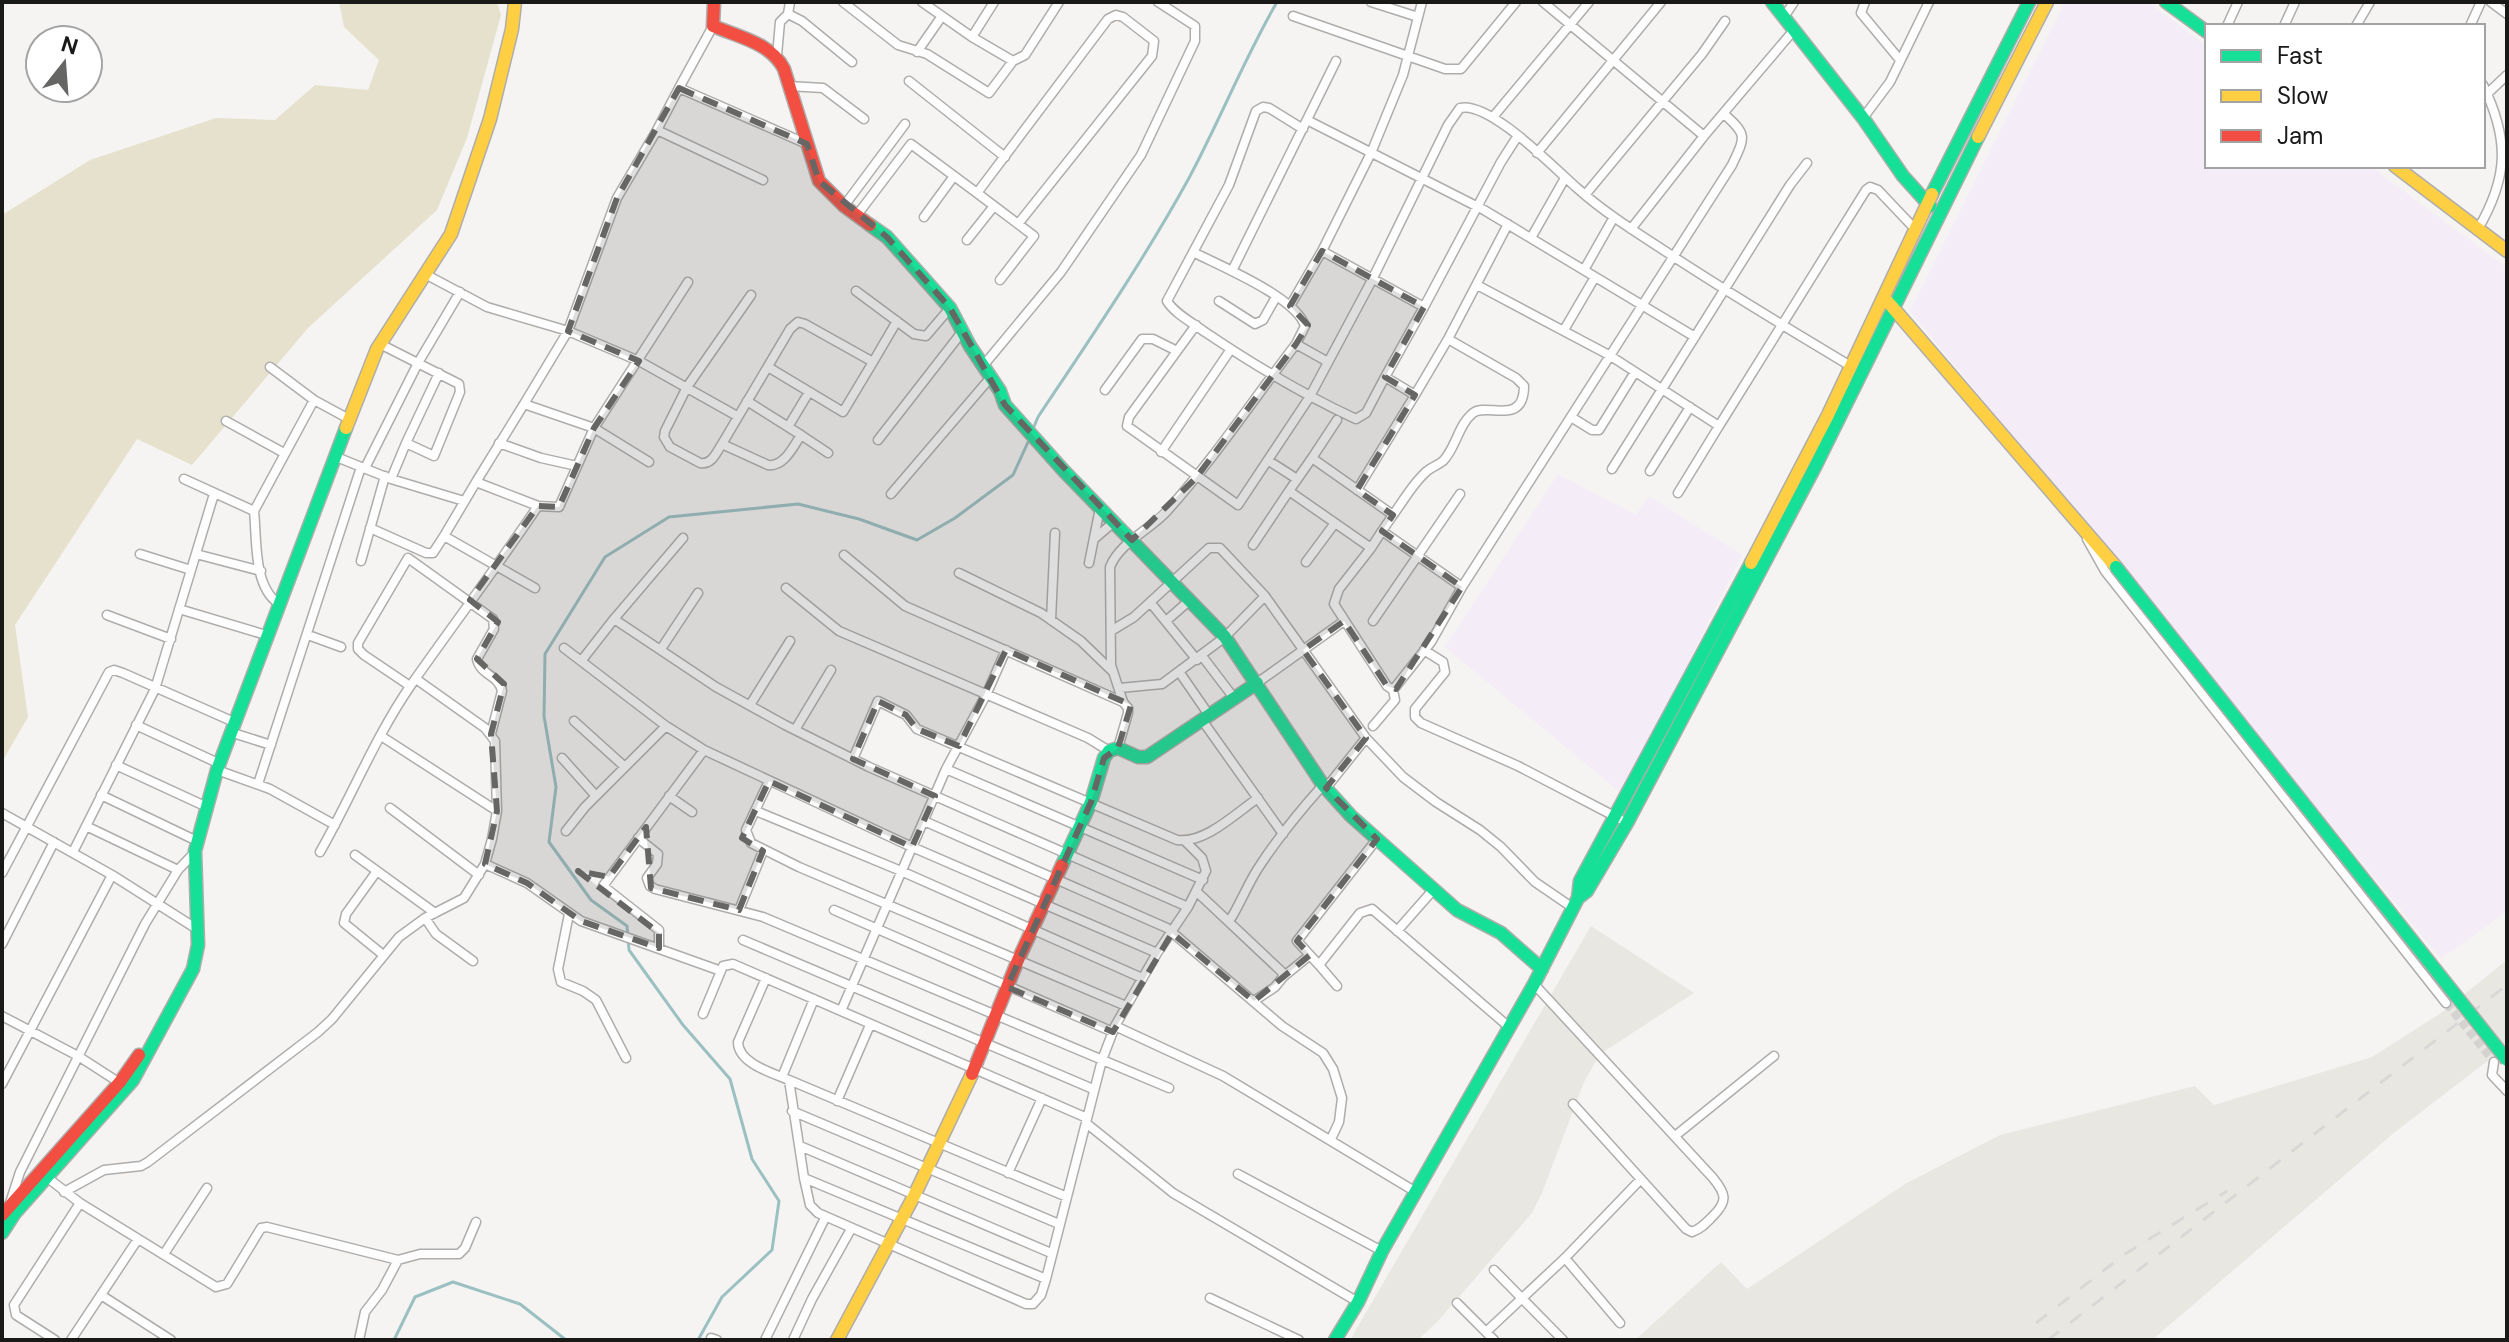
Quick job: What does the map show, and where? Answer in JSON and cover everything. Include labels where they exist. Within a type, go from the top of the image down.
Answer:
[{"type":"main road","points":[[2,1233],[9,1211],[149,1053],[193,969],[198,945],[196,846],[218,767],[334,456],[380,344],[451,234],[490,119],[512,29],[515,2]]},
{"type":"main road","points":[[713,2],[713,26],[777,55],[819,181],[844,206],[887,237],[950,308],[1005,405],[1075,483],[1225,637],[1325,787],[1351,816],[1457,910],[1501,933],[1542,969]]},
{"type":"main road","points":[[1772,2],[1863,118],[1903,176],[1938,214]]},
{"type":"main road","points":[[1857,370],[1884,297],[1927,203],[2029,2]]},
{"type":"main road","points":[[1335,1340],[1358,1302],[1382,1251],[1534,984],[1576,903],[1580,881],[1622,820],[1857,370],[1893,308],[2047,2]]},
{"type":"main road","points":[[2166,2],[2205,31]]},
{"type":"main road","points":[[2398,168],[2507,251]]},
{"type":"main road","points":[[1884,297],[2116,567],[2500,1061]]},
{"type":"main road","points":[[837,1340],[914,1196],[975,1069],[1018,960],[1113,749],[1147,757],[1257,683]]},
{"type":"street","points":[[777,55],[780,22],[788,14],[790,2]]},
{"type":"street","points":[[843,2],[853,5],[898,45],[927,54],[989,93],[1013,61],[1025,55],[1059,2]]},
{"type":"street","points":[[922,2],[1013,61]]},
{"type":"street","points":[[972,37],[994,2]]},
{"type":"street","points":[[891,494],[989,375],[1141,155],[1195,41],[1195,26],[1169,5],[1158,2]]},
{"type":"street","points":[[1371,2],[1418,17]]},
{"type":"street","points":[[1290,306],[1322,251],[1371,153],[1403,75],[1422,2]]},
{"type":"street","points":[[1293,16],[1445,69],[1461,69],[1516,2]]},
{"type":"street","points":[[1543,2],[1704,136]]},
{"type":"street","points":[[1493,117],[1589,2]]},
{"type":"street","points":[[1537,153],[1661,2]]},
{"type":"street","points":[[1784,17],[1794,2]]},
{"type":"street","points":[[1865,2],[1861,13],[1900,60]]},
{"type":"street","points":[[1863,118],[1890,82],[1929,2]]},
{"type":"street","points":[[2228,24],[2238,2]]},
{"type":"street","points":[[2287,24],[2295,2]]},
{"type":"street","points":[[2357,24],[2370,2]]},
{"type":"street","points":[[2471,24],[2481,2]]},
{"type":"street","points":[[2491,2],[2507,14]]},
{"type":"street","points":[[788,14],[802,21],[852,62]]},
{"type":"street","points":[[977,193],[1108,19],[1116,15],[1123,17],[1154,41],[1152,56],[1018,224]]},
{"type":"street","points":[[917,52],[942,16]]},
{"type":"street","points":[[1585,195],[1702,54],[1725,21]]},
{"type":"street","points":[[370,528],[426,553],[433,553],[568,331],[617,198],[713,26]]},
{"type":"street","points":[[1631,229],[1704,136],[1794,30]]},
{"type":"street","points":[[1232,271],[1336,61]]},
{"type":"street","points":[[2478,229],[2497,199],[2505,175],[2505,136],[2496,106],[2486,89],[2507,75]]},
{"type":"street","points":[[909,81],[1005,157]]},
{"type":"street","points":[[788,86],[823,88],[864,119]]},
{"type":"street","points":[[679,88],[807,144]]},
{"type":"street","points":[[1517,137],[1501,162],[1478,207],[1366,413],[1356,419],[1309,398],[1271,376],[1196,325],[1167,301],[1229,185],[1256,111],[1263,107],[1371,153],[1478,207],[1695,337]]},
{"type":"street","points":[[1196,325],[1127,422],[1130,431],[1238,505],[1309,398],[1372,280],[1448,125],[1460,108],[1477,108],[1493,117],[1585,195],[1631,229],[1725,291],[1857,370]]},
{"type":"street","points":[[1393,690],[1424,650],[1732,165],[1744,136],[1742,130],[1724,114]]},
{"type":"street","points":[[844,206],[905,124]]},
{"type":"street","points":[[657,130],[763,180]]},
{"type":"street","points":[[857,215],[911,144],[1034,236],[1000,280]]},
{"type":"street","points":[[1612,469],[1790,185],[1807,163]]},
{"type":"street","points":[[924,217],[954,176]]},
{"type":"street","points":[[1531,238],[1565,178]]},
{"type":"street","points":[[860,185],[872,195]]},
{"type":"street","points":[[1678,493],[1870,187],[1878,190],[1915,229]]},
{"type":"street","points":[[967,240],[994,206]]},
{"type":"street","points":[[1584,270],[1614,217]]},
{"type":"street","points":[[1357,490],[1448,339],[1508,224]]},
{"type":"street","points":[[1322,251],[1424,307]]},
{"type":"street","points":[[1112,671],[1110,567],[1114,559],[1164,515],[1196,478],[1296,344],[1305,326],[1304,320],[1290,306],[1193,252]]},
{"type":"street","points":[[425,274],[487,307],[568,331],[639,361],[737,416]]},
{"type":"street","points":[[1564,330],[1595,277]]},
{"type":"street","points":[[476,482],[538,506],[559,507],[594,428],[688,282]]},
{"type":"street","points":[[1477,285],[1609,355],[1719,426]]},
{"type":"street","points":[[856,291],[914,334],[926,336],[950,308]]},
{"type":"street","points":[[258,784],[363,468],[418,363],[460,292]]},
{"type":"street","points":[[751,295],[687,387],[665,431],[670,447],[706,464],[712,460],[790,329],[798,322],[873,362]]},
{"type":"street","points":[[1219,301],[1255,324],[1263,320],[1276,297]]},
{"type":"street","points":[[768,367],[843,412],[897,321]]},
{"type":"street","points":[[878,440],[962,332]]},
{"type":"street","points":[[1105,390],[1142,339],[1153,339],[1177,351]]},
{"type":"street","points":[[1373,726],[1395,700],[1393,690],[1387,686],[1344,621],[1334,604],[1336,597],[1426,472],[1442,461],[1472,414],[1483,410],[1504,413],[1513,409],[1524,392],[1524,386],[1509,372],[1448,339]]},
{"type":"street","points":[[380,344],[459,384],[460,392],[434,456],[406,443]]},
{"type":"street","points":[[1296,344],[1328,362]]},
{"type":"street","points":[[1161,452],[1231,349]]},
{"type":"street","points":[[270,367],[314,400],[349,419]]},
{"type":"street","points":[[1571,417],[1592,430],[1599,430],[1635,372]]},
{"type":"street","points":[[361,561],[388,478],[439,373]]},
{"type":"street","points":[[1385,377],[1415,395]]},
{"type":"street","points":[[788,427],[809,392]]},
{"type":"street","points":[[278,603],[267,592],[261,571],[254,511],[314,400]]},
{"type":"street","points":[[747,401],[828,453]]},
{"type":"street","points":[[524,404],[594,428],[649,462]]},
{"type":"street","points":[[1650,471],[1690,407]]},
{"type":"street","points":[[1253,545],[1337,420]]},
{"type":"street","points":[[226,421],[284,453]]},
{"type":"street","points":[[722,444],[775,466],[801,435]]},
{"type":"street","points":[[499,443],[541,458],[577,466]]},
{"type":"street","points":[[334,456],[388,478],[464,501]]},
{"type":"street","points":[[1312,458],[1393,515]]},
{"type":"street","points":[[1269,461],[1297,479]]},
{"type":"street","points":[[184,479],[254,511]]},
{"type":"street","points":[[1289,491],[1371,548]]},
{"type":"street","points":[[73,852],[155,689],[214,494]]},
{"type":"street","points":[[1373,621],[1460,494]]},
{"type":"street","points":[[320,852],[413,682],[470,600],[497,568],[538,506]]},
{"type":"street","points":[[1089,563],[1100,508]]},
{"type":"street","points":[[1094,539],[1114,522]]},
{"type":"street","points":[[1306,562],[1335,523]]},
{"type":"street","points":[[2080,528],[2105,571],[2446,1003]]},
{"type":"street","points":[[1382,531],[1462,587]]},
{"type":"street","points":[[1051,620],[1055,533]]},
{"type":"street","points":[[444,536],[535,588]]},
{"type":"street","points":[[582,660],[683,538]]},
{"type":"street","points":[[414,547],[358,643],[358,649],[491,734]]},
{"type":"street","points":[[1111,631],[1125,624],[1209,548],[1220,548],[1265,596],[1366,738],[1403,777],[1480,830],[1535,882],[1576,903]]},
{"type":"street","points":[[140,554],[191,570]]},
{"type":"street","points":[[196,554],[261,571]]},
{"type":"street","points":[[786,588],[839,631],[1113,749],[1128,713],[1123,702],[905,606],[844,555]]},
{"type":"street","points":[[64,1192],[104,1170],[141,1166],[148,1162],[318,1032],[353,994],[382,954],[425,918],[464,898],[485,864],[497,811],[497,752],[491,734],[502,691],[501,684],[478,665],[477,659],[495,623],[470,600],[408,558]]},
{"type":"street","points":[[959,573],[1051,620],[1081,641],[1112,671],[1123,702]]},
{"type":"street","points":[[661,649],[698,593]]},
{"type":"street","points":[[1120,688],[1155,687],[1180,673],[1225,637],[1265,596]]},
{"type":"street","points":[[1166,621],[1190,600]]},
{"type":"street","points":[[1150,602],[1234,698]]},
{"type":"street","points":[[179,609],[266,635]]},
{"type":"street","points":[[107,615],[171,639]]},
{"type":"street","points":[[614,619],[716,687],[795,730],[935,796],[1188,907]]},
{"type":"street","points":[[1257,683],[1344,621]]},
{"type":"street","points":[[308,635],[341,647]]},
{"type":"street","points":[[750,705],[790,641]]},
{"type":"street","points":[[564,648],[666,726],[704,750],[912,847],[1157,953]]},
{"type":"street","points":[[841,1011],[946,769],[1006,650]]},
{"type":"street","points":[[1424,650],[1443,662],[1445,672],[1415,709],[1415,717],[1421,723],[1518,766],[1622,820]]},
{"type":"street","points":[[2,873],[109,672],[114,670],[271,745]]},
{"type":"street","points":[[795,730],[831,670]]},
{"type":"street","points":[[1180,673],[1283,834]]},
{"type":"street","points":[[853,759],[878,701],[906,715],[917,729],[1177,840],[1186,842],[1205,835],[1258,798]]},
{"type":"street","points":[[574,721],[625,767]]},
{"type":"street","points":[[136,725],[335,825]]},
{"type":"street","points":[[566,831],[596,796],[666,726]]},
{"type":"street","points":[[381,736],[497,811]]},
{"type":"street","points":[[1230,920],[1243,901],[1255,873],[1283,834],[1366,738]]},
{"type":"street","points":[[659,948],[659,930],[603,886],[704,750]]},
{"type":"street","points":[[562,758],[596,796]]},
{"type":"street","points":[[116,765],[207,807]]},
{"type":"street","points":[[946,769],[1203,880]]},
{"type":"street","points":[[769,781],[746,830],[751,843],[763,851],[1126,1006]]},
{"type":"street","points":[[9,1211],[20,1172],[78,1056],[157,904],[196,846],[101,795]]},
{"type":"street","points":[[669,796],[692,812]]},
{"type":"street","points":[[390,808],[479,875]]},
{"type":"street","points":[[756,811],[901,871],[1142,978]]},
{"type":"street","points":[[2,813],[112,875],[197,929]]},
{"type":"street","points":[[924,821],[1160,924],[1172,933],[1282,1026],[1323,1053],[1339,1085],[1342,1111],[1331,1139]]},
{"type":"street","points":[[86,826],[178,870]]},
{"type":"street","points":[[638,838],[658,854],[657,864],[647,878],[650,886],[763,917],[1169,1088]]},
{"type":"street","points":[[1337,986],[1297,941],[1377,839]]},
{"type":"street","points":[[2,944],[54,842]]},
{"type":"street","points":[[814,999],[785,1079],[810,1205],[825,1218],[1026,1304],[1033,1304],[1046,1279],[1093,1089],[1114,1029],[1203,880],[1206,865],[1186,842]]},
{"type":"street","points":[[739,910],[763,851]]},
{"type":"street","points":[[355,855],[435,913]]},
{"type":"street","points":[[485,864],[527,883],[581,921],[721,971]]},
{"type":"street","points":[[377,871],[346,914],[344,923],[382,954]]},
{"type":"street","points":[[2,1084],[112,875]]},
{"type":"street","points":[[1397,931],[1434,889]]},
{"type":"street","points":[[1197,892],[1230,920],[1282,972],[1283,977]]},
{"type":"street","points":[[1319,965],[1360,913],[1372,909],[1509,1027]]},
{"type":"street","points":[[834,910],[1007,987],[1223,1076],[1416,1192]]},
{"type":"street","points":[[569,914],[558,969],[561,982],[596,1000],[626,1058]]},
{"type":"street","points":[[425,918],[436,934],[473,961]]},
{"type":"street","points":[[743,940],[1093,1089]]},
{"type":"street","points":[[1254,1001],[1275,987],[1310,955]]},
{"type":"street","points":[[703,1014],[723,966],[729,963],[1042,1098],[1086,1120],[1173,1193],[1358,1302]]},
{"type":"street","points":[[766,978],[738,1047],[748,1060],[785,1079],[1067,1197]]},
{"type":"street","points":[[1534,984],[1723,1190],[1726,1199],[1722,1207],[1699,1230],[1692,1232],[1686,1229],[1573,1104]]},
{"type":"street","points":[[2,1016],[78,1056],[123,1085]]},
{"type":"street","points":[[837,1101],[870,1025]]},
{"type":"street","points":[[1675,1136],[1774,1056]]},
{"type":"street","points":[[2500,1061],[2492,1075],[2507,1091]]},
{"type":"street","points":[[1008,1173],[1042,1098]]},
{"type":"street","points":[[792,1111],[1059,1224]]},
{"type":"street","points":[[800,1146],[1051,1253]]},
{"type":"street","points":[[43,1174],[80,1203],[216,1287],[227,1284],[257,1231],[267,1227],[398,1260],[420,1254],[459,1254],[465,1248],[476,1222]]},
{"type":"street","points":[[1238,1174],[1382,1251]]},
{"type":"street","points":[[804,1178],[1046,1279]]},
{"type":"street","points":[[1486,1332],[1565,1258],[1641,1179]]},
{"type":"street","points":[[164,1254],[207,1188]]},
{"type":"street","points":[[55,1340],[16,1315],[14,1305],[80,1203]]},
{"type":"street","points":[[765,1340],[825,1218]]},
{"type":"street","points":[[793,1340],[851,1229]]},
{"type":"street","points":[[71,1340],[138,1239]]},
{"type":"street","points":[[1565,1258],[1620,1323]]},
{"type":"street","points":[[359,1340],[365,1312],[382,1290],[398,1260]]},
{"type":"street","points":[[1494,1270],[1563,1340]]},
{"type":"street","points":[[101,1295],[168,1339]]},
{"type":"street","points":[[1210,1298],[1299,1340]]},
{"type":"street","points":[[1457,1303],[1494,1340]]},
{"type":"highlighted area","points":[[679,88],[807,144],[819,181],[887,237],[950,308],[1005,405],[1132,540],[1196,478],[1296,344],[1308,325],[1290,306],[1322,251],[1424,307],[1385,377],[1415,395],[1357,490],[1393,515],[1382,531],[1462,587],[1396,689],[1387,686],[1344,621],[1303,650],[1366,738],[1326,788],[1377,839],[1297,941],[1310,955],[1254,1001],[1172,933],[1113,1032],[1007,987],[1091,802],[1104,758],[1118,748],[1131,705],[1006,650],[959,746],[917,729],[906,715],[878,701],[853,759],[935,796],[912,847],[769,781],[742,838],[763,851],[739,910],[651,888],[646,827],[609,877],[578,871],[659,933],[659,948],[581,921],[527,883],[485,864],[497,811],[491,734],[504,684],[477,659],[498,622],[470,600],[538,506],[559,507],[594,428],[639,361],[568,331],[617,198]]},
{"type":"shaded area","points":[[339,2],[497,2],[501,15],[467,138],[437,210],[308,328],[192,465],[137,439],[15,625],[28,717],[2,762],[2,215],[90,160],[216,118],[275,120],[315,85],[368,90],[379,60],[344,27]]},
{"type":"shaded area","points":[[2065,2],[2148,2],[2205,45],[2205,168],[2373,168],[2507,268],[2507,911],[2441,959],[1910,311]]},
{"type":"shaded area","points":[[1558,474],[1636,515],[1649,496],[1742,555],[1622,794],[1445,647]]},
{"type":"shaded area","points":[[1591,926],[1694,993],[1600,1054],[1584,1082],[1532,1213],[1438,1321],[1418,1340],[1350,1340]]},
{"type":"shaded area","points":[[2507,960],[2507,1046],[2395,1132],[2152,1340],[1635,1340],[1721,1262],[1747,1289],[1905,1184],[2000,1135],[2195,1086],[2214,1105],[2372,1057],[2441,1013]]},
{"type":"waterway","points":[[1033,429],[1172,209],[1277,2]]},
{"type":"waterway","points":[[698,1340],[722,1297],[772,1250],[779,1201],[752,1159],[730,1079],[683,1025],[629,950],[627,926],[591,900],[549,842],[556,787],[544,716],[545,654],[605,557],[669,517],[798,504],[859,519],[917,540],[955,518],[1013,475],[1029,440]]},
{"type":"waterway","points":[[394,1340],[415,1297],[453,1282],[520,1304],[566,1340]]},
{"type":"tunnel","points":[[2446,1003],[2494,1062]]},
{"type":"railway","points":[[2048,1340],[2507,985]]},
{"type":"railway","points":[[2036,1323],[2125,1254],[2227,1191]]},
{"type":"traffic: fast","points":[[1772,2],[1863,118],[1903,176],[1930,206]]},
{"type":"traffic: fast","points":[[1932,194],[2029,2]]},
{"type":"traffic: fast","points":[[2166,2],[2205,31]]},
{"type":"traffic: fast","points":[[1578,898],[1587,891],[1627,823],[1815,467],[1978,137]]},
{"type":"traffic: fast","points":[[870,225],[887,237],[950,308],[970,346],[1000,391],[1005,405],[1064,471],[1225,637],[1323,785],[1351,816],[1457,910],[1501,933],[1542,969]]},
{"type":"traffic: fast","points":[[2,1233],[15,1213],[133,1080],[193,969],[198,945],[195,851],[217,770],[346,428]]},
{"type":"traffic: fast","points":[[1335,1340],[1358,1302],[1382,1251],[1534,984],[1578,898],[1580,881],[1751,563]]},
{"type":"traffic: fast","points":[[2116,567],[2507,1060]]},
{"type":"traffic: fast","points":[[1062,865],[1091,802],[1109,751],[1118,748],[1138,757],[1147,757],[1257,683]]},
{"type":"traffic: slow","points":[[346,428],[377,349],[451,234],[490,119],[512,29],[515,2]]},
{"type":"traffic: slow","points":[[1978,137],[2047,2]]},
{"type":"traffic: slow","points":[[2398,168],[2507,251]]},
{"type":"traffic: slow","points":[[1751,563],[1828,415],[1932,194]]},
{"type":"traffic: slow","points":[[1888,302],[2116,567]]},
{"type":"traffic: slow","points":[[837,1340],[914,1196],[972,1074]]},
{"type":"traffic: jam","points":[[714,2],[713,26],[763,47],[778,60],[784,69],[819,181],[844,206],[870,225]]},
{"type":"traffic: jam","points":[[972,1074],[1018,960],[1062,865]]},
{"type":"traffic: jam","points":[[2,1215],[120,1082],[139,1055]]}]
